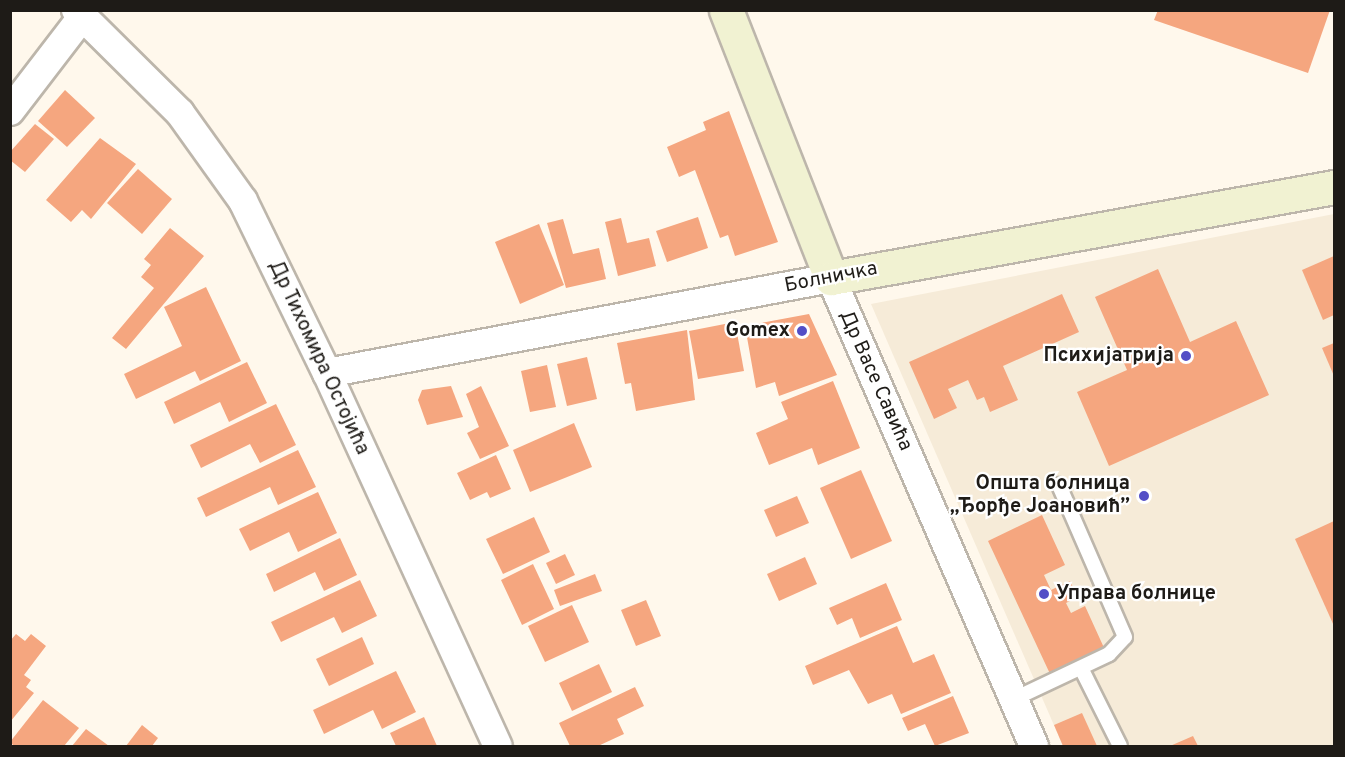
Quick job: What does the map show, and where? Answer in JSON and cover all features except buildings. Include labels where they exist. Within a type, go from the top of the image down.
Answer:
[{"type":"street","name":"Др Васе Савића","points":[[726,10],[831,278],[1034,747]]},
{"type":"street","points":[[10,111],[80,13]]},
{"type":"street","name":"Др Тихомира Остојића","points":[[80,13],[180,113],[221,167],[243,201],[327,373],[498,747]]},
{"type":"street","name":"Болничка","points":[[327,373],[831,278],[1335,187]]},
{"type":"lane","points":[[1014,699],[1109,654],[1125,637],[1059,485]]},
{"type":"lane","points":[[1081,668],[1120,747]]},
{"type":"shaded area","name":"Општа болница „Ђорђе Јоановић”","points":[[1334,214],[1334,746],[1063,746],[871,304]]},
{"type":"place","name":"Gomex","points":[[802,331]]},
{"type":"place","name":"Психијатрија","points":[[1186,356]]},
{"type":"place","name":"Општа болница „Ђорђе Јоановић”","points":[[1144,496]]},
{"type":"place","name":"Управа болнице","points":[[1044,594]]}]
